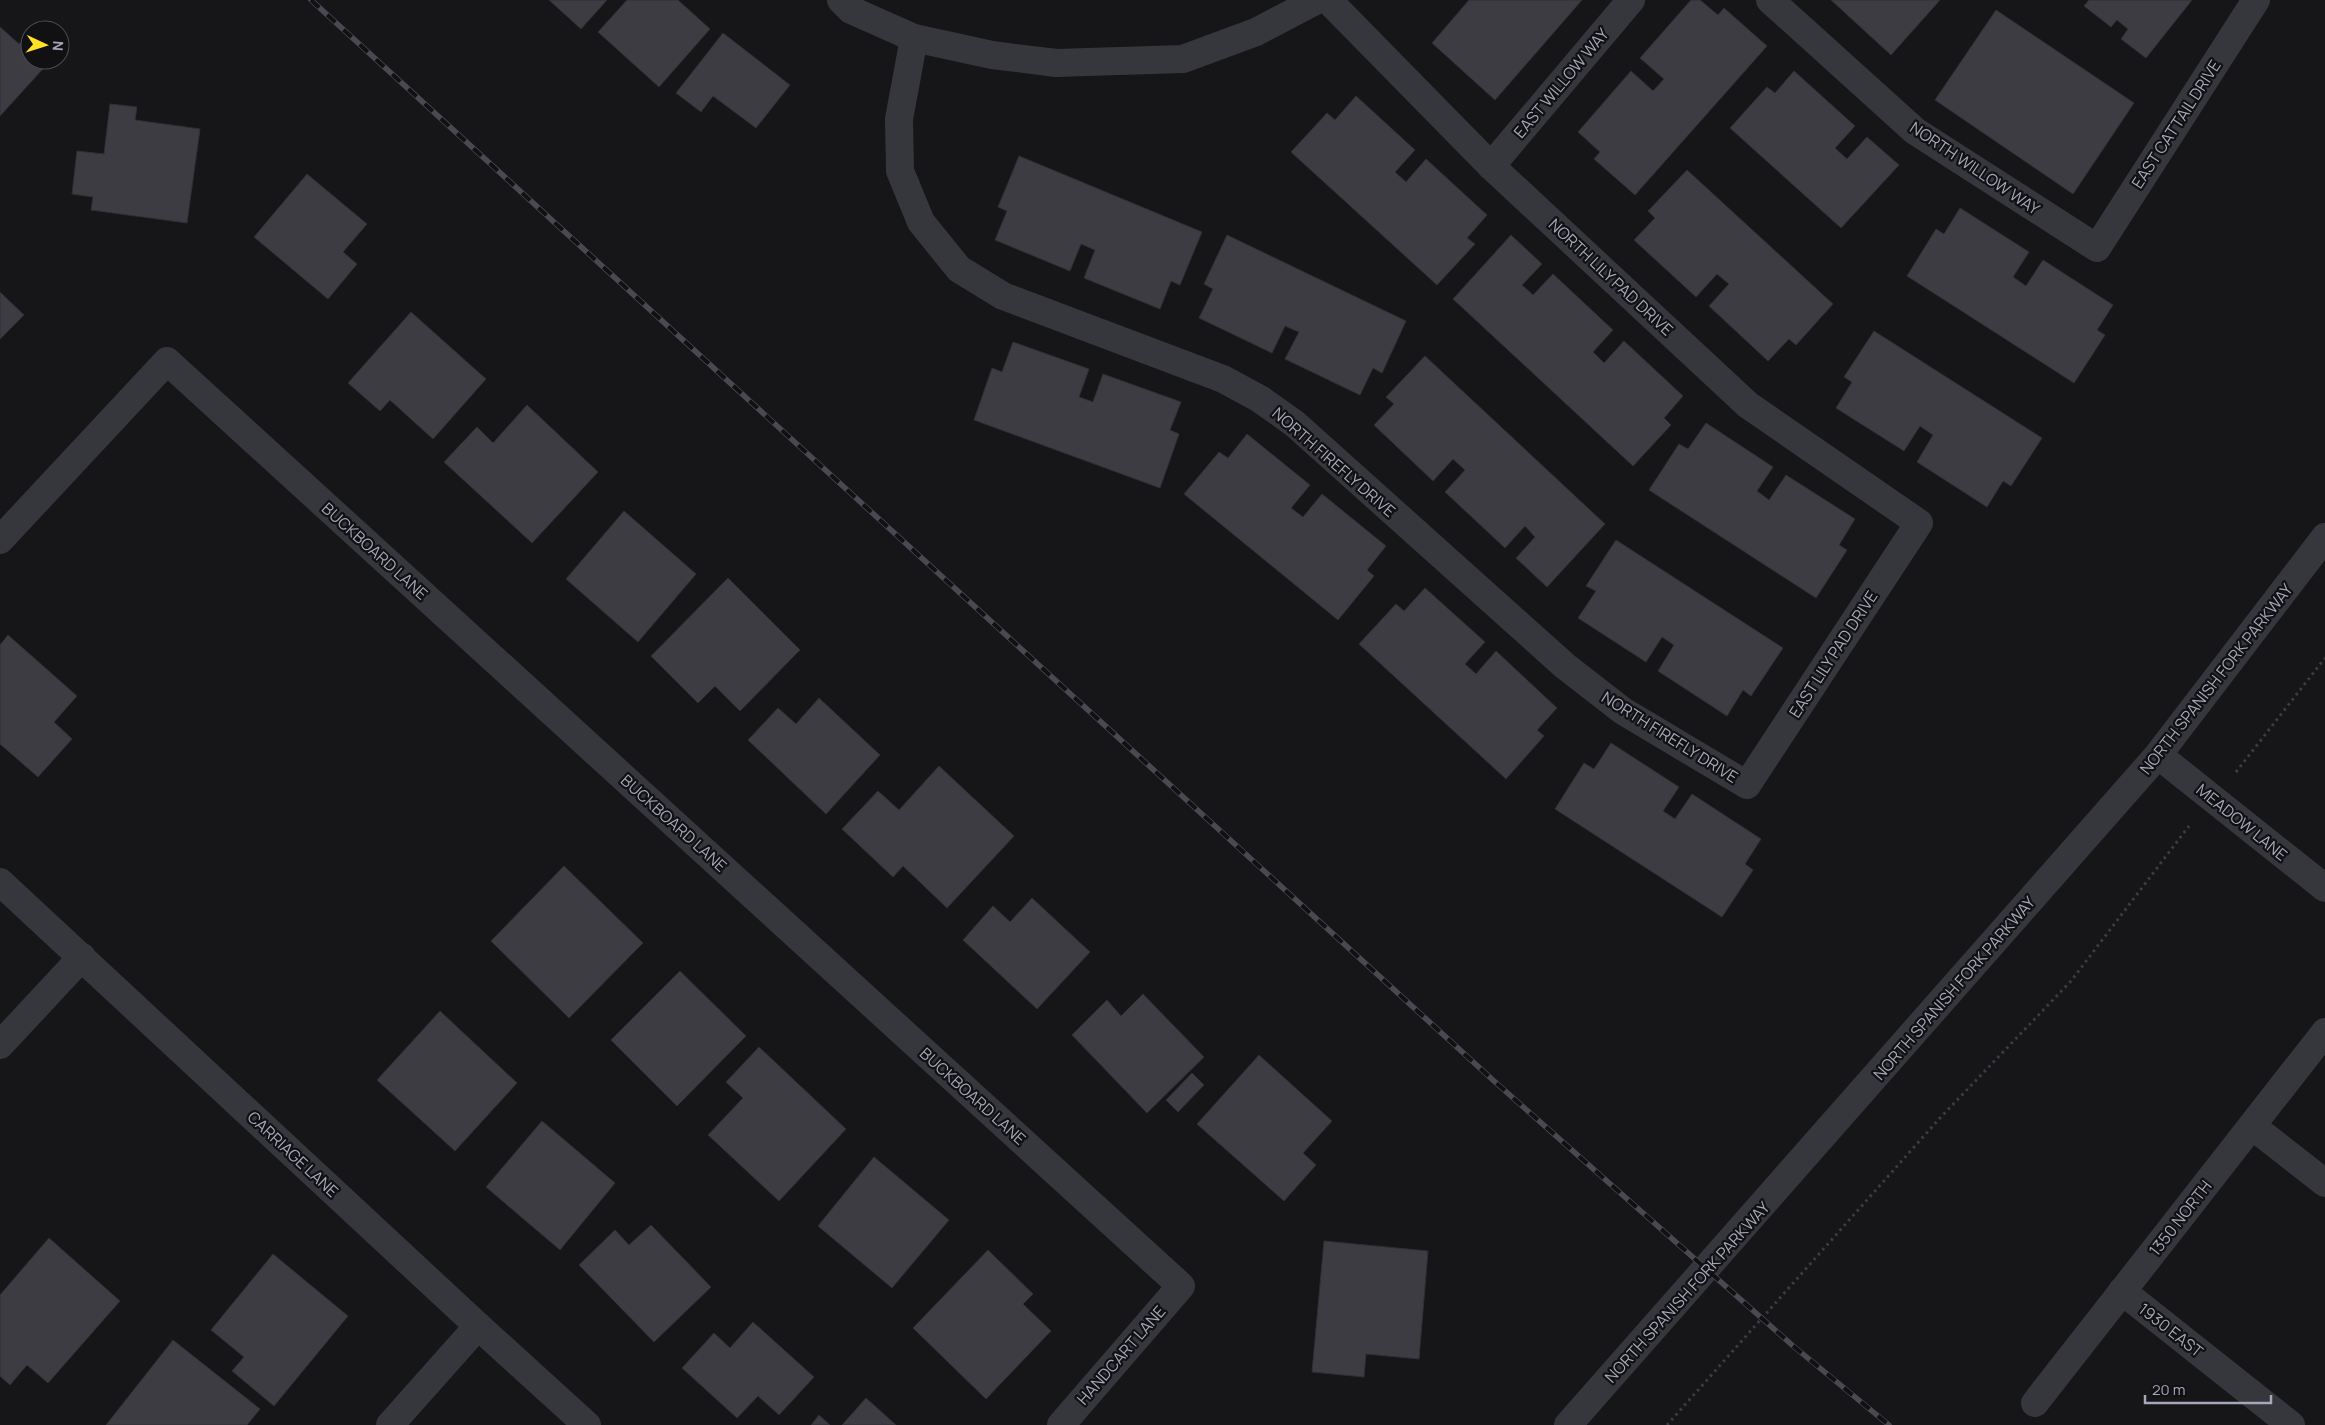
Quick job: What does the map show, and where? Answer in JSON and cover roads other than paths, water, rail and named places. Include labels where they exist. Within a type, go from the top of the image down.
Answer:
[{"type":"street","points":[[840,0],[851,10],[914,38],[992,55],[1056,63],[1183,59],[1256,32],[1317,0]]},
{"type":"street","name":"NORTH LILY PAD DRIVE","points":[[1328,0],[1492,166],[1748,405],[1919,523]]},
{"type":"street","name":"EAST WILLOW WAY","points":[[1492,166],[1631,0]]},
{"type":"street","name":"NORTH WILLOW WAY","points":[[1770,0],[1915,131],[2097,248]]},
{"type":"street","name":"EAST CATTAIL DRIVE","points":[[2097,248],[2256,0]]},
{"type":"street","name":"NORTH FIREFLY DRIVE","points":[[914,38],[899,118],[900,170],[921,222],[959,270],[1003,296],[1223,379],[1260,399],[1295,424],[1565,666],[1596,691],[1623,711],[1747,785]]},
{"type":"street","name":"BUCKBOARD LANE","points":[[0,540],[167,361],[1181,1286]]},
{"type":"street","name":"EAST LILY PAD DRIVE","points":[[1747,785],[1919,523]]},
{"type":"street","name":"NORTH SPANISH FORK PARKWAY","points":[[1568,1425],[2158,755],[2325,537]]},
{"type":"street","name":"MEADOW LANE","points":[[2158,755],[2325,888]]},
{"type":"street","name":"CARRIAGE LANE","points":[[0,882],[587,1425]]},
{"type":"street","points":[[0,1045],[82,958]]},
{"type":"street","name":"1350 NORTH","points":[[2035,1403],[2325,1032]]},
{"type":"street","points":[[2252,1126],[2325,1183]]},
{"type":"street","name":"HANDCART LANE","points":[[1061,1425],[1181,1286]]},
{"type":"street","name":"1930 EAST","points":[[2122,1291],[2291,1425]]},
{"type":"street","points":[[390,1425],[478,1326]]},
{"type":"railway","points":[[311,0],[1494,1081],[1792,1345],[1889,1425]]}]
